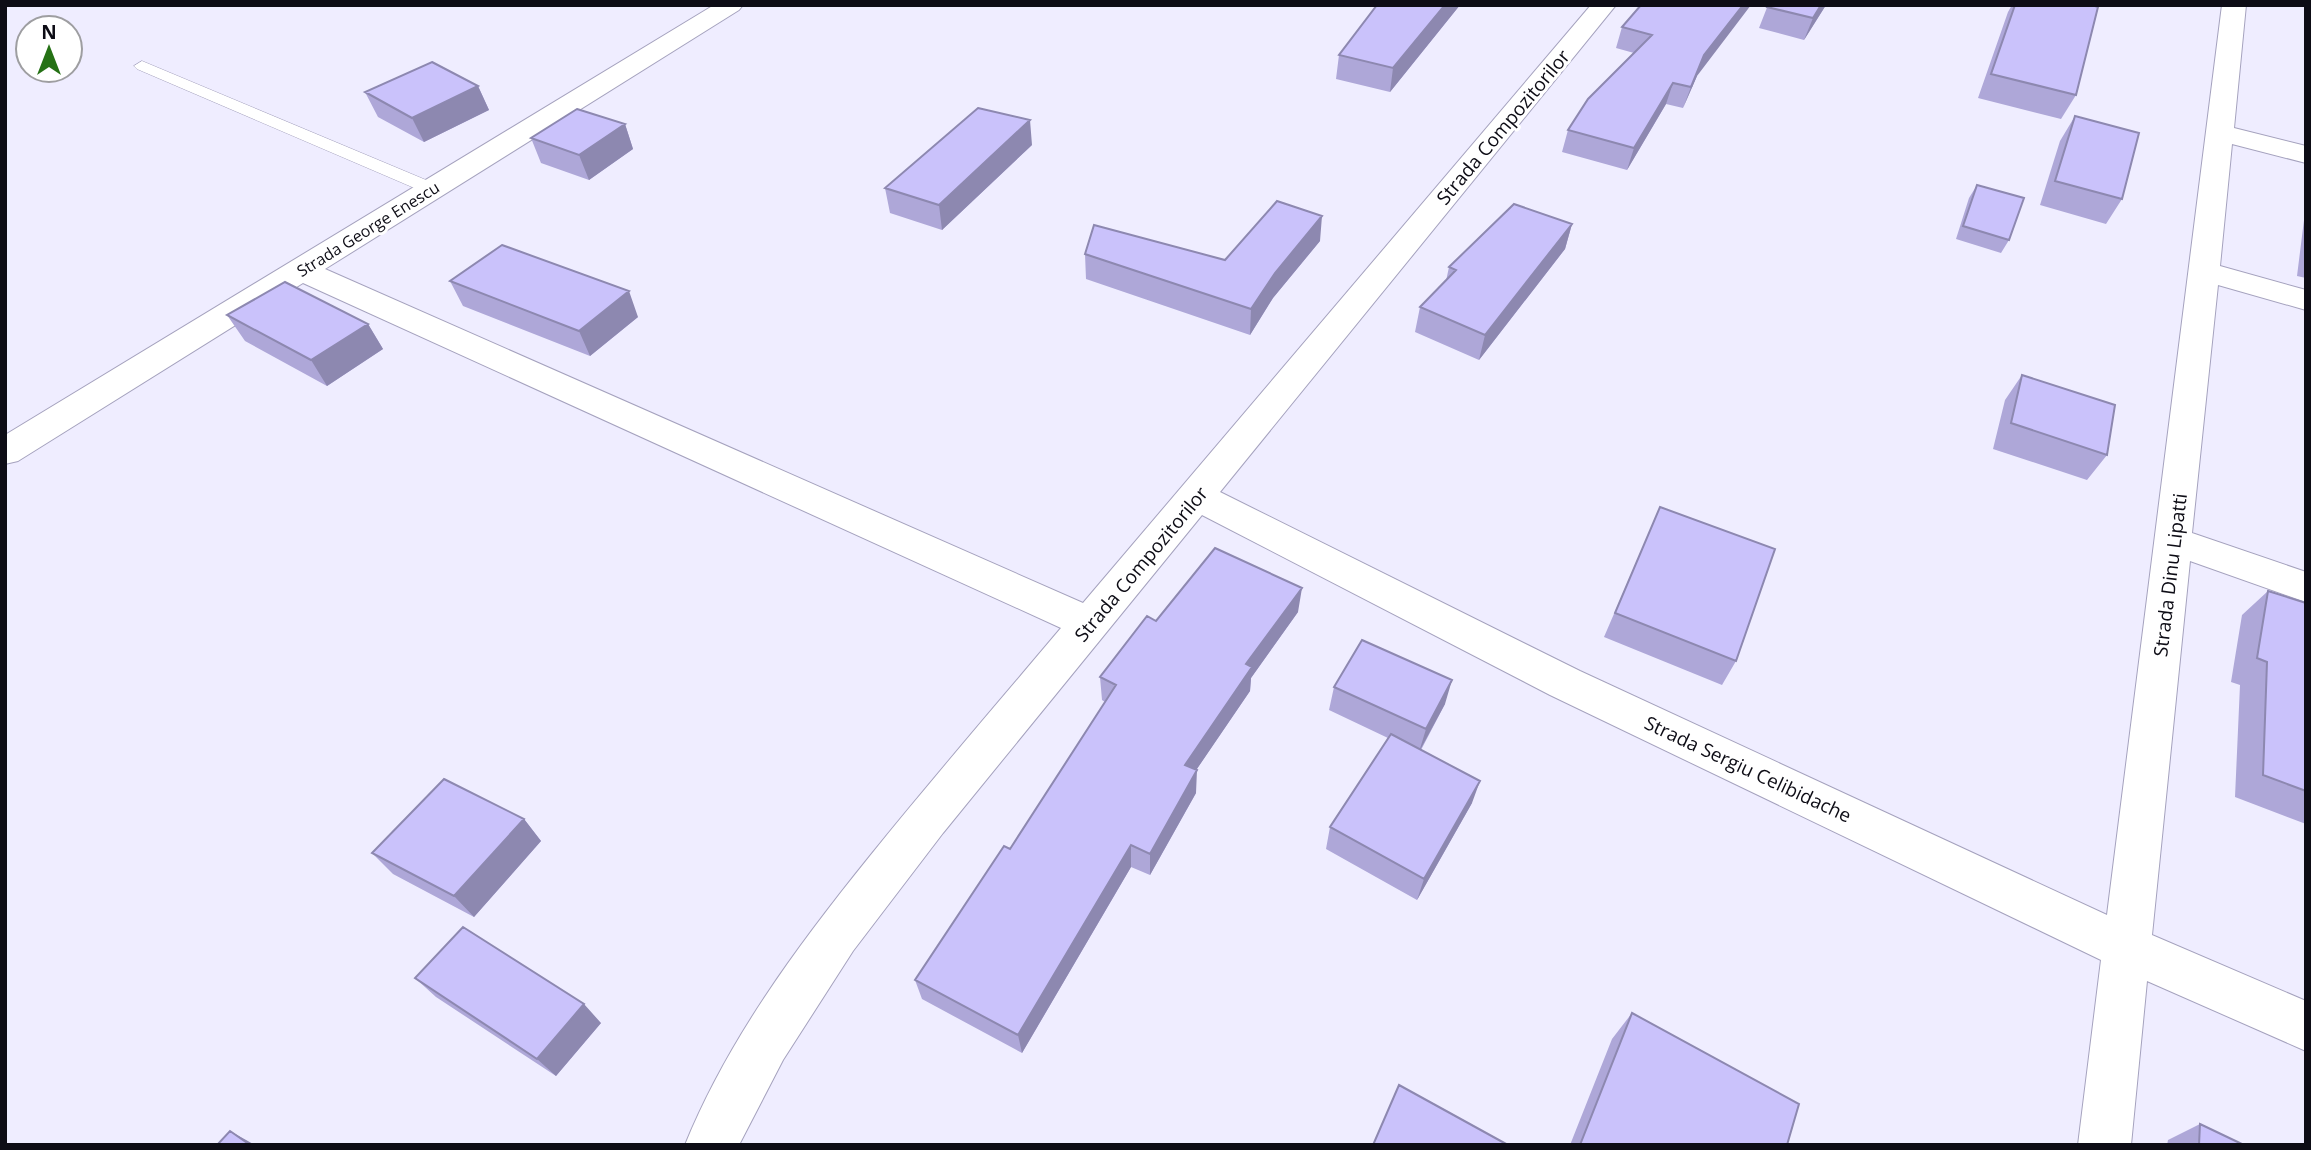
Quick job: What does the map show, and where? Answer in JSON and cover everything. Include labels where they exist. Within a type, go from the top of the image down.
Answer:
[{"type":"street","name":"Strada George Enescu","points":[[5,452],[731,5]]},
{"type":"street","name":"Strada Compozitorilor","points":[[710,1145],[765,1042],[836,935],[928,819],[1604,5]]},
{"type":"street","name":"Strada Dinu Lipatti","points":[[2104,1145],[2234,5]]},
{"type":"street","points":[[2219,132],[2306,155]]},
{"type":"street","points":[[301,270],[1090,624]]},
{"type":"street","points":[[2204,271],[2306,300]]},
{"type":"street","name":"Strada Sergiu Celibidache","points":[[1197,496],[1565,683],[2127,948],[2306,1026]]},
{"type":"street","points":[[2173,541],[2306,587]]},
{"type":"lane","points":[[142,66],[432,189]]},
{"type":"building","points":[[1377,5],[1445,5],[1393,68],[1339,55]]},
{"type":"building","points":[[1641,5],[1743,5],[1704,55],[1691,87],[1673,83],[1634,148],[1568,130],[1588,99],[1652,35],[1622,27]]},
{"type":"building","points":[[1821,5],[1813,18],[1767,7]]},
{"type":"building","points":[[2015,5],[2098,7],[2076,95],[1991,74]]},
{"type":"building","points":[[432,62],[478,86],[412,118],[365,92]]},
{"type":"building","points":[[978,108],[1030,120],[939,205],[885,188]]},
{"type":"building","points":[[577,109],[625,124],[579,155],[531,138]]},
{"type":"building","points":[[2075,116],[2139,133],[2122,199],[2055,181]]},
{"type":"building","points":[[1977,185],[2024,198],[2009,240],[1963,226]]},
{"type":"building","points":[[1277,201],[1322,216],[1275,273],[1251,309],[1085,254],[1094,225],[1225,260]]},
{"type":"building","points":[[1514,204],[1572,224],[1485,335],[1420,307],[1456,270],[1449,267]]},
{"type":"building","points":[[502,245],[629,291],[579,331],[450,281]]},
{"type":"building","points":[[285,282],[368,324],[311,360],[227,315]]},
{"type":"building","points":[[2022,375],[2115,405],[2107,455],[2011,423]]},
{"type":"building","points":[[1660,507],[1775,549],[1736,661],[1615,613]]},
{"type":"building","points":[[1215,548],[1302,588],[1246,664],[1252,667],[1185,765],[1197,770],[1150,854],[1131,845],[1018,1035],[915,980],[1004,846],[1010,849],[1116,685],[1100,677],[1147,616],[1156,621]]},
{"type":"building","points":[[2268,591],[2306,603],[2306,791],[2263,775],[2267,662],[2257,658]]},
{"type":"building","points":[[1362,640],[1452,680],[1426,729],[1334,687]]},
{"type":"building","points":[[1391,734],[1480,781],[1424,879],[1330,827]]},
{"type":"building","points":[[444,779],[524,819],[454,896],[372,853]]},
{"type":"building","points":[[463,927],[584,1004],[537,1059],[415,978]]},
{"type":"building","points":[[1632,1013],[1799,1104],[1787,1145],[1580,1145]]},
{"type":"building","points":[[1399,1085],[1508,1145],[1373,1145]]},
{"type":"building","points":[[2200,1124],[2244,1145],[2199,1145]]},
{"type":"building","points":[[230,1131],[250,1145],[217,1145]]}]
